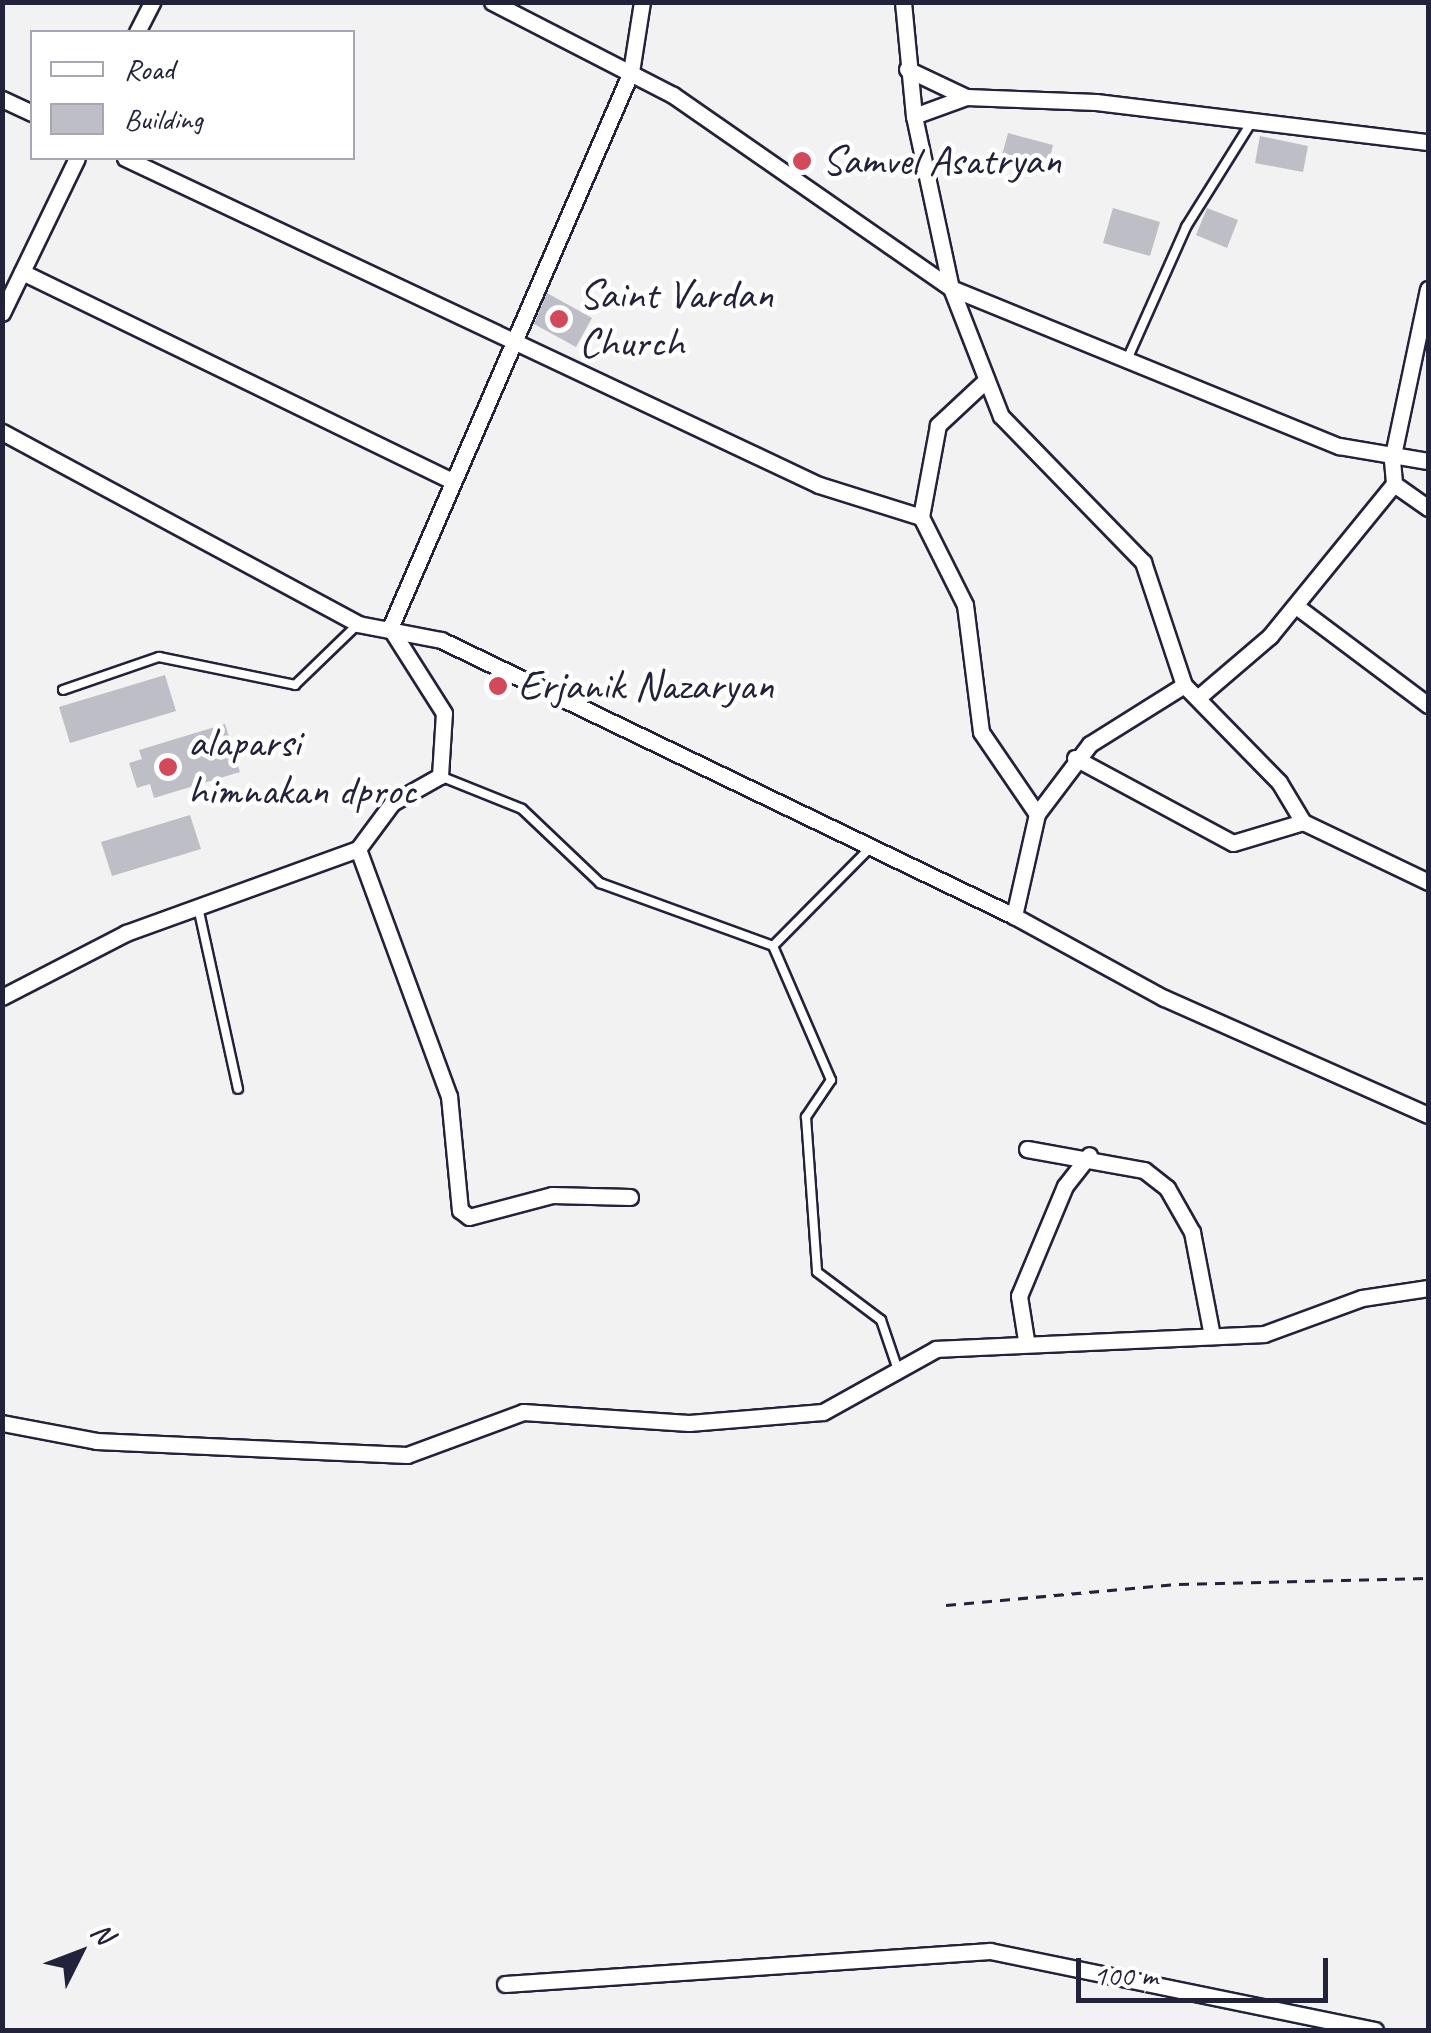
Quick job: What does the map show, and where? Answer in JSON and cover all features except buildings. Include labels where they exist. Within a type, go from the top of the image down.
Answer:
[{"type":"street","points":[[138,30],[152,2]]},
{"type":"street","points":[[492,2],[630,72],[950,288],[1126,362],[1392,460],[1428,460]]},
{"type":"street","points":[[390,628],[450,480],[630,72],[642,2]]},
{"type":"street","points":[[902,2],[914,116],[950,288],[983,383],[1026,447],[1143,562],[1184,685],[1201,695],[1303,822],[1428,882]]},
{"type":"street","points":[[907,69],[966,97],[1252,121],[1428,142]]},
{"type":"street","points":[[914,116],[966,97]]},
{"type":"street","points":[[2,99],[30,113]]},
{"type":"street","points":[[2,313],[76,160]]},
{"type":"street","points":[[129,160],[865,505],[921,517]]},
{"type":"street","points":[[22,272],[450,480]]},
{"type":"street","points":[[1201,695],[1296,606],[1394,484],[1392,460],[1428,289]]},
{"type":"street","points":[[983,383],[938,425],[921,517],[964,604],[980,732],[1037,814]]},
{"type":"street","points":[[2,432],[358,624],[441,640],[1014,916],[1164,998],[1428,1114]]},
{"type":"street","points":[[1394,484],[1428,508]]},
{"type":"street","points":[[1296,606],[1428,705]]},
{"type":"street","points":[[2,996],[198,904],[358,849],[392,803],[440,776],[444,712],[390,628]]},
{"type":"street","points":[[1014,916],[1037,814],[1075,758],[1184,685]]},
{"type":"street","points":[[1075,758],[1233,843],[1303,822]]},
{"type":"street","points":[[358,849],[448,1096],[460,1210],[469,1217],[552,1195],[630,1197]]},
{"type":"street","points":[[1027,1149],[1089,1156],[1144,1170],[1182,1208],[1212,1336]]},
{"type":"street","points":[[1026,1340],[1019,1296],[1065,1186],[1089,1156]]},
{"type":"street","points":[[2,1423],[96,1441],[407,1454],[523,1412],[689,1423],[823,1412],[936,1349],[1026,1340],[1264,1334],[1362,1298],[1428,1288]]},
{"type":"street","points":[[506,1984],[990,1951],[1376,2030]]},
{"type":"lane","points":[[1126,362],[1186,227],[1252,121]]},
{"type":"lane","points":[[63,690],[159,657],[295,686],[358,624]]},
{"type":"lane","points":[[440,776],[522,809],[600,883],[773,946],[831,1080],[806,1118],[817,1272],[881,1320],[898,1371]]},
{"type":"lane","points":[[773,946],[868,849]]},
{"type":"lane","points":[[198,904],[238,1088]]},
{"type":"path","points":[[946,1605],[1179,1584],[1428,1578]]},
{"type":"place","name":"Samvel Asatryan","points":[[802,161]]},
{"type":"place","name":"Saint Vardan Church","points":[[559,319]]},
{"type":"place","name":"Erjanik Nazaryan","points":[[498,686]]},
{"type":"place","name":"alaparsi himnakan dproc","points":[[168,767]]}]
